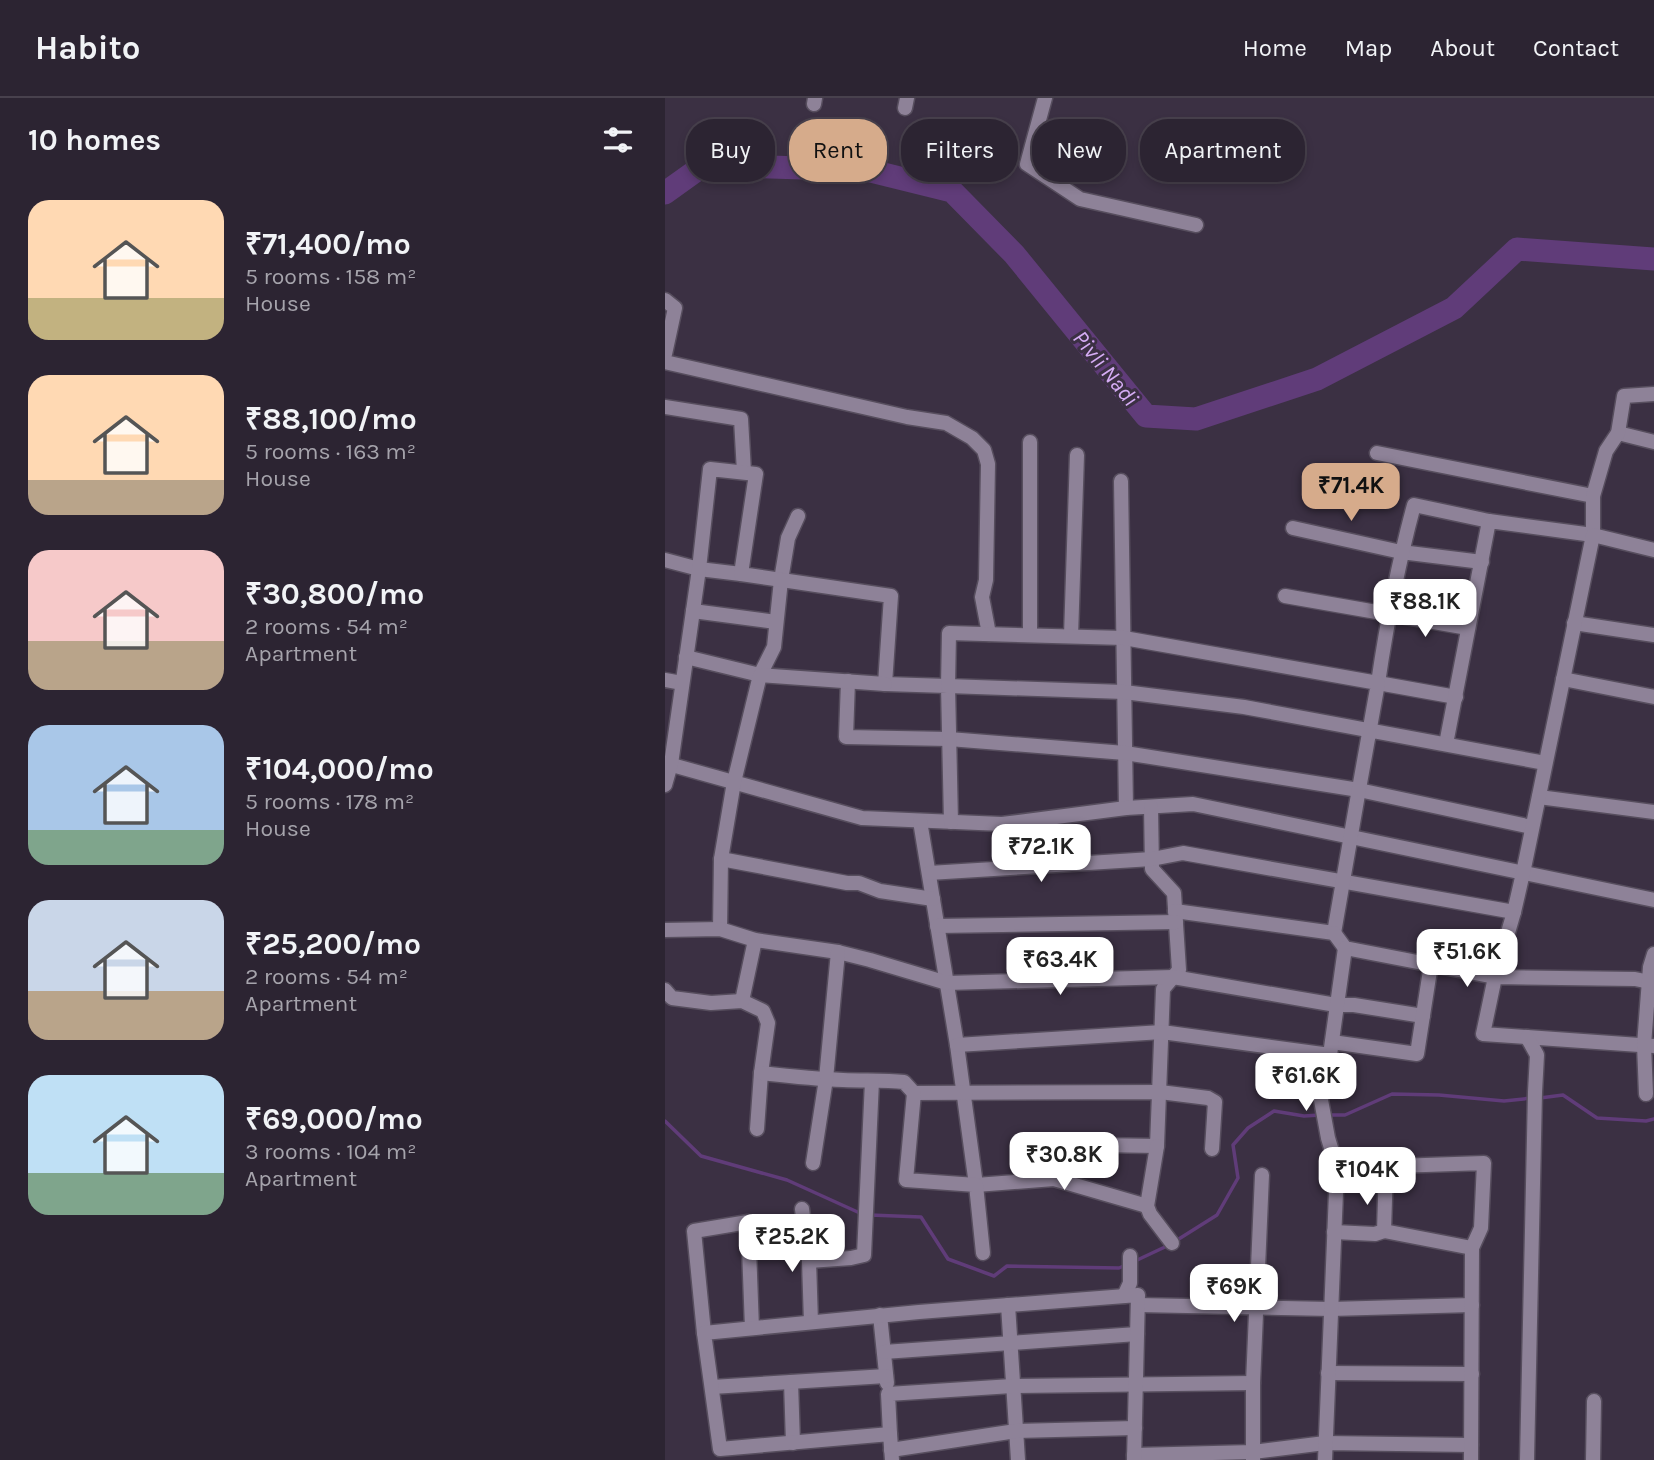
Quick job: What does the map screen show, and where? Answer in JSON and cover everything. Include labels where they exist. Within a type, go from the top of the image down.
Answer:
[{"type":"street","points":[[1045,98],[1027,164],[1080,199],[1196,225]]},
{"type":"street","points":[[665,300],[675,308],[665,354]]},
{"type":"street","points":[[665,362],[907,417],[946,423],[972,438],[984,450],[988,464],[986,580],[982,597],[989,634]]},
{"type":"street","points":[[1649,1046],[1483,1034],[1523,873],[1593,535],[1593,496],[1606,451],[1618,433],[1624,397],[1654,394]]},
{"type":"street","points":[[665,407],[741,419],[744,472]]},
{"type":"street","points":[[1618,433],[1654,442]]},
{"type":"street","points":[[1030,442],[1030,635]]},
{"type":"street","points":[[1377,453],[1593,496]]},
{"type":"street","points":[[1070,636],[1077,455]]},
{"type":"street","points":[[665,785],[699,569],[710,469],[756,474],[741,574]]},
{"type":"street","points":[[1121,481],[1126,808]]},
{"type":"street","points":[[1652,982],[1635,979],[1495,977],[1345,948],[1334,933],[1388,614],[1414,505],[1489,521],[1593,535],[1654,550]]},
{"type":"street","points":[[720,929],[721,859],[734,782],[759,675],[774,647],[788,538],[798,516]]},
{"type":"street","points":[[1446,744],[1489,521]]},
{"type":"street","points":[[1293,528],[1401,552],[1482,562]]},
{"type":"street","points":[[665,560],[699,569],[891,596],[885,684]]},
{"type":"street","points":[[1285,596],[1468,628]]},
{"type":"street","points":[[693,611],[776,622]]},
{"type":"street","points":[[1574,623],[1654,635]]},
{"type":"street","points":[[951,822],[947,686],[949,633],[1124,638],[1456,697]]},
{"type":"street","points":[[686,657],[759,675],[885,684],[1124,692],[1244,707],[1545,763]]},
{"type":"street","points":[[1563,679],[1654,697]]},
{"type":"street","points":[[665,680],[682,683]]},
{"type":"street","points":[[848,681],[846,737],[949,739],[1125,753],[1359,790],[1532,827]]},
{"type":"street","points":[[668,764],[862,818],[1002,824],[1126,808],[1193,804],[1654,900]]},
{"type":"street","points":[[1539,797],[1654,812]]},
{"type":"street","points":[[1151,807],[1152,869],[1174,893],[1179,970],[1163,989],[1157,1146],[1147,1206],[1172,1243]]},
{"type":"street","points":[[920,821],[957,1045],[983,1253]]},
{"type":"street","points":[[929,873],[1152,859],[1183,853],[1514,912]]},
{"type":"street","points":[[721,859],[933,899]]},
{"type":"street","points":[[937,926],[1175,917],[1334,933]]},
{"type":"street","points":[[665,930],[720,929],[755,940],[838,952],[947,983],[1173,977],[1336,1005],[1354,1005],[1423,1016]]},
{"type":"street","points":[[742,1001],[755,940]]},
{"type":"street","points":[[1325,1460],[1337,1168],[1321,1100],[1345,948]]},
{"type":"street","points":[[813,1163],[826,1079],[838,952]]},
{"type":"street","points":[[1646,1094],[1652,982],[1650,968],[1654,954]]},
{"type":"street","points":[[957,1045],[1162,1032],[1331,1049],[1417,1054],[1431,964]]},
{"type":"street","points":[[665,990],[672,998],[711,1003],[742,1001],[763,1011],[768,1023],[757,1129]]},
{"type":"street","points":[[1527,1037],[1537,1055],[1527,1460]]},
{"type":"street","points":[[761,1073],[904,1082],[914,1093],[906,1180],[976,1185],[1054,1179],[1147,1206]]},
{"type":"street","points":[[809,1261],[864,1255],[871,1081]]},
{"type":"street","points":[[914,1093],[1160,1092],[1208,1098],[1215,1102],[1212,1149]]},
{"type":"street","points":[[1054,1179],[1098,1145],[1157,1146]]},
{"type":"street","points":[[704,1333],[880,1315],[1138,1295],[1134,1457],[1253,1456],[1325,1443],[1471,1453],[1472,1248],[1481,1228],[1484,1163],[1337,1168]]},
{"type":"street","points":[[1384,1231],[1386,1167]]},
{"type":"street","points":[[1253,1456],[1253,1383],[1262,1175]]},
{"type":"street","points":[[801,1209],[809,1261],[811,1322]]},
{"type":"street","points":[[752,1328],[748,1222],[694,1231],[719,1454],[793,1443],[890,1434]]},
{"type":"street","points":[[1334,1232],[1375,1234],[1384,1231],[1472,1248]]},
{"type":"street","points":[[1124,1296],[1130,1283],[1130,1256]]},
{"type":"street","points":[[1137,1305],[1331,1309],[1472,1304]]},
{"type":"street","points":[[1007,1305],[1018,1460]]},
{"type":"street","points":[[880,1315],[891,1455],[1016,1432],[1135,1428]]},
{"type":"street","points":[[884,1352],[1137,1334]]},
{"type":"street","points":[[1328,1373],[1472,1374]]},
{"type":"street","points":[[712,1387],[886,1376]]},
{"type":"street","points":[[791,1382],[793,1443]]},
{"type":"street","points":[[888,1394],[1012,1386],[1253,1383]]},
{"type":"street","points":[[1593,1460],[1594,1401]]},
{"type":"waterway","name":"Pivli Nadi","points":[[665,193],[704,165],[867,170],[952,191],[1014,254],[1146,416],[1196,419],[1317,379],[1454,308],[1517,249],[1654,259]]},
{"type":"waterway","points":[[1328,1115],[1345,1115],[1392,1094],[1504,1101],[1532,1098]]},
{"type":"waterway","points":[[1540,1098],[1563,1095],[1597,1118],[1646,1121],[1654,1119]]},
{"type":"waterway","points":[[1174,1242],[1217,1215],[1238,1178],[1233,1145],[1248,1128],[1274,1111],[1304,1116],[1320,1115]]},
{"type":"waterway","points":[[665,1121],[701,1156],[787,1180],[862,1214]]},
{"type":"waterway","points":[[870,1215],[921,1217],[948,1259],[994,1276],[1007,1266],[1119,1268],[1126,1265]]},
{"type":"waterway","points":[[1133,1262],[1167,1246]]}]
